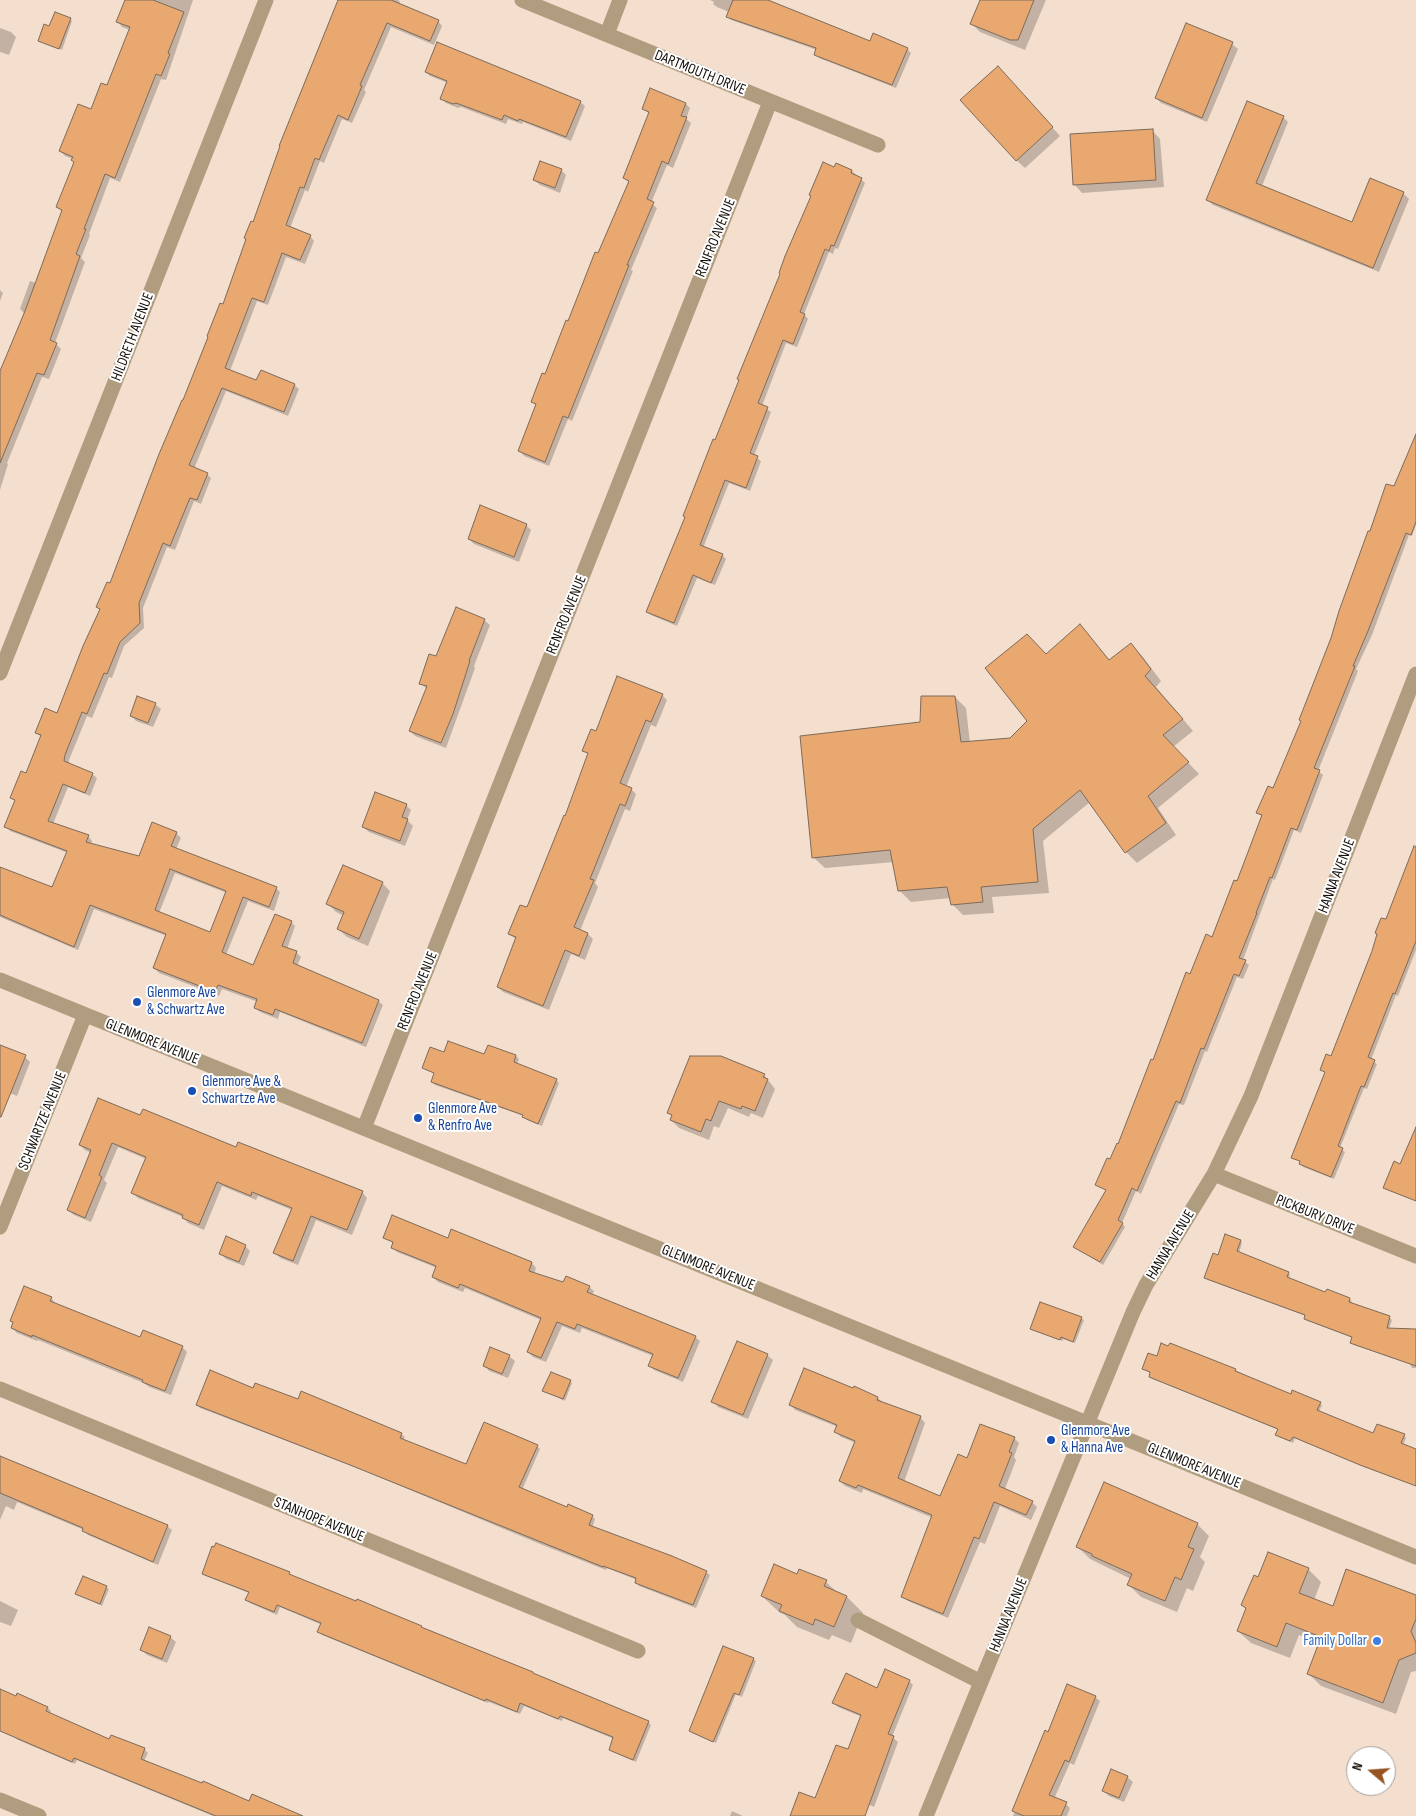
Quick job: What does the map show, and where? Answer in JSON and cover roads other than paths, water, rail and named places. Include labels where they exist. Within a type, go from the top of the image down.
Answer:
[{"type":"street","name":"HILDRETH AVENUE","points":[[0,674],[266,0]]},
{"type":"street","name":"DARTMOUTH DRIVE","points":[[522,0],[878,145]]},
{"type":"street","points":[[607,34],[620,0]]},
{"type":"street","name":"RENFRO AVENUE","points":[[364,1128],[770,102]]},
{"type":"street","name":"HANNA AVENUE","points":[[926,1816],[1133,1312],[1146,1285],[1214,1174],[1250,1096],[1416,674]]},
{"type":"street","name":"GLENMORE AVENUE","points":[[0,980],[1416,1557]]},
{"type":"street","name":"SCHWARTZE AVENUE","points":[[0,1227],[85,1015]]},
{"type":"street","name":"PICKBURY DRIVE","points":[[1214,1174],[1416,1256]]},
{"type":"street","name":"STANHOPE AVENUE","points":[[0,1389],[638,1650]]},
{"type":"street","points":[[858,1620],[982,1682]]},
{"type":"street","points":[[0,1800],[39,1816]]},
{"type":"place","name":"Glenmore Ave & Schwartz Ave","points":[[137,1002]]},
{"type":"place","name":"Glenmore Ave & Schwartze Ave","points":[[192,1091]]},
{"type":"place","name":"Glenmore Ave & Renfro Ave","points":[[418,1118]]},
{"type":"place","name":"Glenmore Ave & Hanna Ave","points":[[1051,1440]]},
{"type":"place","name":"Family Dollar","points":[[1377,1641]]}]
